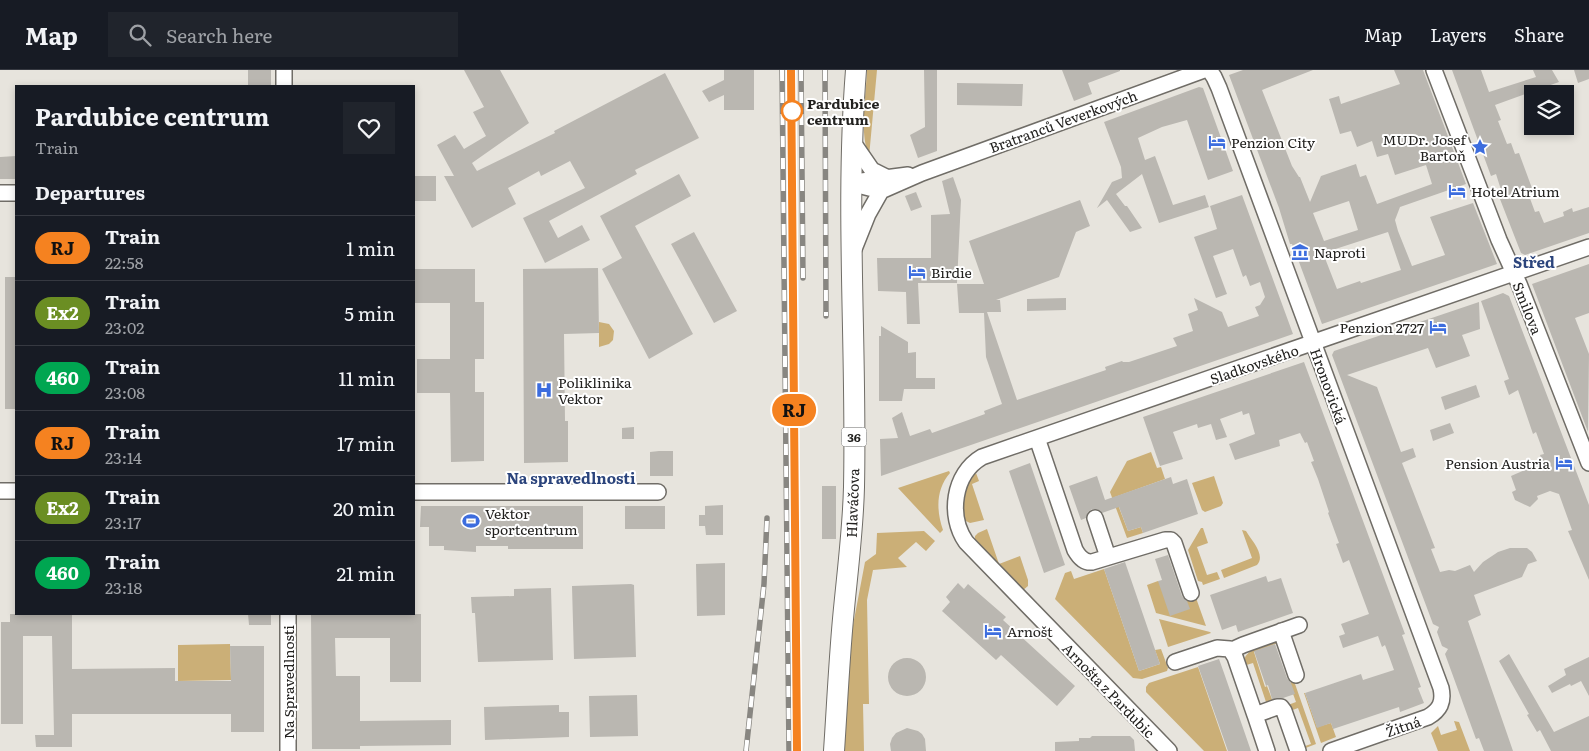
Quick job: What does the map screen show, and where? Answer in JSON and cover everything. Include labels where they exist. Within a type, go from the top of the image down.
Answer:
[{"type":"main road","name":"Hlaváčova","points":[[834,751],[854,487],[850,183],[856,70]]},
{"type":"street","points":[[284,70],[284,85]]},
{"type":"street","name":"Bratranců Veverkových","points":[[850,183],[883,184],[922,173],[1207,70]]},
{"type":"street","name":"Hronovická","points":[[1207,70],[1217,83],[1441,688],[1442,703]]},
{"type":"street","name":"Smilova","points":[[1434,70],[1500,245],[1515,274],[1589,463]]},
{"type":"street","points":[[852,141],[883,184]]},
{"type":"street","name":"Hlaváčova","points":[[852,255],[868,214],[883,184]]},
{"type":"street","points":[[0,193],[15,193]]},
{"type":"street","name":"Sladkovského","points":[[976,460],[1589,248]]},
{"type":"street","points":[[1036,438],[1078,555],[1088,562],[1165,540],[1171,540],[1191,593]]},
{"type":"street","name":"Arnošta z Pardubic","points":[[976,460],[966,472],[961,482],[956,500],[956,518],[961,534],[966,542],[1169,751]]},
{"type":"street","points":[[0,491],[15,491]]},
{"type":"street","points":[[415,492],[658,492]]},
{"type":"street","points":[[1095,518],[1108,557]]},
{"type":"street","name":"Na Spravedlnosti","points":[[288,615],[288,751]]},
{"type":"street","points":[[1232,650],[1299,625]]},
{"type":"street","points":[[1281,631],[1296,675]]},
{"type":"street","points":[[1175,662],[1217,648],[1226,647],[1232,650],[1267,751]]},
{"type":"street","name":"Žitná","points":[[1331,751],[1412,724],[1434,714],[1442,703]]},
{"type":"street","points":[[1255,715],[1281,707],[1298,751]]},
{"type":"shaded area","points":[[867,70],[877,70],[869,157],[864,136]]},
{"type":"shaded area","points":[[599,322],[609,324],[614,331],[613,340],[609,344],[599,347]]},
{"type":"shaded area","points":[[1151,452],[1157,468],[1161,467],[1165,479],[1115,497],[1128,531],[1141,527],[1143,533],[1127,538],[1110,492],[1127,461]]},
{"type":"shaded area","points":[[949,471],[950,473],[945,479],[940,493],[938,507],[943,530],[940,533],[898,488]]},
{"type":"shaded area","points":[[976,473],[979,481],[972,484],[984,520],[970,523],[964,520],[963,507],[966,489]]},
{"type":"shaded area","points":[[1214,476],[1223,503],[1221,506],[1205,512],[1202,510],[1192,483]]},
{"type":"shaded area","points":[[1201,528],[1203,528],[1208,543],[1197,547],[1207,575],[1217,572],[1220,579],[1203,585],[1202,582],[1198,581],[1188,550]]},
{"type":"shaded area","points":[[987,529],[999,564],[1020,556],[1028,580],[1028,586],[1022,591],[975,542],[975,536]]},
{"type":"shaded area","points":[[1242,530],[1246,531],[1257,548],[1260,557],[1259,561],[1257,565],[1224,578],[1221,570],[1252,558]]},
{"type":"shaded area","points":[[924,531],[935,541],[926,551],[916,542],[898,558],[907,567],[873,570],[867,600],[869,704],[863,704],[864,751],[844,751],[850,641],[865,562],[876,554],[877,533]]},
{"type":"shaded area","points":[[1104,569],[1139,671],[1160,664],[1155,650],[1161,649],[1168,668],[1167,671],[1142,679],[1133,678],[1055,599],[1065,573],[1071,571],[1074,579]]},
{"type":"shaded area","points":[[1158,581],[1187,601],[1196,598],[1206,626],[1156,613],[1147,585]]},
{"type":"shaded area","points":[[1159,619],[1210,632],[1211,633],[1168,647]]},
{"type":"shaded area","points":[[1277,641],[1278,643],[1254,652],[1265,687],[1267,686],[1273,702],[1257,706],[1266,702],[1253,663],[1243,666],[1244,660],[1250,651]]},
{"type":"shaded area","points":[[230,644],[231,680],[178,681],[178,645]]},
{"type":"shaded area","points":[[1198,667],[1227,751],[1204,751],[1146,692],[1146,687],[1149,683]]},
{"type":"shaded area","points":[[1294,681],[1316,744],[1303,749],[1302,747],[1311,744],[1298,708],[1290,711],[1288,705],[1296,702],[1289,683]]},
{"type":"shaded area","points":[[1304,693],[1317,727],[1331,723],[1336,737],[1321,743]]},
{"type":"shaded area","points":[[1454,721],[1459,722],[1470,751],[1438,751],[1431,733],[1438,726],[1441,735],[1457,730]]},
{"type":"building","points":[[248,70],[271,70],[271,85],[248,85]]},
{"type":"building","points":[[464,70],[500,70],[529,123],[472,163],[477,171],[555,133],[554,131],[665,73],[699,138],[635,170],[637,174],[549,221],[558,238],[582,225],[590,240],[545,263],[523,218],[585,188],[570,161],[541,176],[539,171],[508,188],[516,204],[472,228],[444,176],[454,176],[437,145],[455,135],[464,149],[486,136],[473,112],[484,107]]},
{"type":"building","points":[[724,70],[754,70],[754,110],[724,110],[724,95],[709,102],[702,91],[724,80]]},
{"type":"building","points":[[924,70],[937,70],[937,151],[918,158],[910,135],[925,127]]},
{"type":"building","points":[[1062,70],[1120,71],[1088,83],[1092,94],[1074,101]]},
{"type":"building","points":[[1243,70],[1313,70],[1262,90],[1292,166],[1300,177],[1310,202],[1321,176],[1356,164],[1360,177],[1366,175],[1377,204],[1432,184],[1426,165],[1395,175],[1388,154],[1377,157],[1372,141],[1357,147],[1351,131],[1340,134],[1329,99],[1339,96],[1341,104],[1400,84],[1394,70],[1423,70],[1466,184],[1400,207],[1395,220],[1398,231],[1412,266],[1445,255],[1430,217],[1473,203],[1497,264],[1322,324],[1292,244],[1290,244],[1279,208],[1229,75]],"holes":[[[1349,201],[1358,230],[1324,241],[1313,213]],[[1388,232],[1401,270],[1337,289],[1323,253]]]},
{"type":"building","points":[[1452,70],[1481,70],[1489,92],[1536,77],[1533,70],[1552,70],[1559,82],[1551,85],[1524,85],[1524,95],[1495,105],[1501,120],[1498,121],[1507,144],[1511,143],[1515,154],[1519,153],[1533,191],[1528,193],[1535,212],[1539,211],[1544,223],[1564,216],[1563,212],[1572,208],[1573,212],[1589,207],[1589,233],[1525,255],[1521,253],[1498,194],[1502,193],[1496,174],[1491,176]]},
{"type":"building","points":[[1574,70],[1589,70],[1589,79],[1578,83]]},
{"type":"building","points":[[957,83],[1023,84],[1022,106],[957,105]]},
{"type":"building","points":[[1199,87],[1203,88],[1233,171],[1208,180],[1187,120],[1162,127],[1138,138],[1145,160],[1155,156],[1173,205],[1205,195],[1209,207],[1159,223],[1142,174],[1116,194],[1142,228],[1130,232],[1107,200],[1097,208],[1112,182],[1122,178],[1121,167],[1104,122]]},
{"type":"building","points":[[15,156],[15,179],[0,179],[0,157]]},
{"type":"building","points":[[679,174],[691,196],[635,226],[693,334],[649,359],[602,269],[622,258],[600,216]]},
{"type":"building","points":[[415,176],[436,176],[436,201],[415,201]]},
{"type":"building","points":[[953,177],[961,200],[957,283],[918,283],[920,324],[907,324],[906,292],[878,291],[877,258],[931,258],[931,215],[950,214],[942,181]]},
{"type":"building","points":[[916,192],[922,207],[911,211],[905,196]]},
{"type":"building","points":[[1242,195],[1293,334],[881,476],[880,439],[898,438],[892,418],[902,412],[910,436],[930,429],[932,433],[985,414],[984,411],[1002,404],[986,357],[984,313],[959,313],[957,284],[984,284],[969,241],[1080,200],[1090,226],[1076,232],[1059,277],[996,300],[1000,300],[1001,312],[987,312],[1017,400],[1106,370],[1105,367],[1122,361],[1129,362],[1177,346],[1173,338],[1193,331],[1188,314],[1198,310],[1194,298],[1222,312],[1228,327],[1259,316],[1255,307],[1260,305],[1265,297],[1260,282],[1250,286],[1246,275],[1243,277],[1233,249],[1213,256],[1227,294],[1216,298],[1194,237],[1217,229],[1210,206]]},
{"type":"building","points":[[694,232],[737,311],[714,323],[671,244]]},
{"type":"building","points":[[1589,264],[1589,313],[1575,318],[1589,354],[1588,432],[1532,284]]},
{"type":"building","points":[[598,268],[599,333],[564,334],[565,421],[568,421],[568,462],[524,463],[523,269]]},
{"type":"building","points":[[415,269],[475,269],[475,302],[484,302],[484,359],[475,359],[475,392],[484,392],[484,461],[451,462],[450,393],[417,393],[417,359],[450,359],[450,303],[415,303]]},
{"type":"building","points":[[5,277],[15,277],[15,409],[5,409]]},
{"type":"building","points":[[1503,293],[1509,296],[1589,505],[1589,580],[1568,531],[1572,530],[1559,494],[1550,491],[1537,496],[1538,499],[1530,507],[1515,500],[1512,492],[1516,490],[1511,476],[1543,462],[1540,455],[1544,454],[1536,432],[1533,434],[1518,390],[1509,395],[1504,381],[1509,379],[1481,301]]},
{"type":"building","points":[[1066,298],[1066,310],[1027,311],[1027,299]]},
{"type":"building","points":[[1479,302],[1480,329],[1462,335],[1470,356],[1436,368],[1428,348],[1347,375],[1377,387],[1401,452],[1413,448],[1416,457],[1402,463],[1435,548],[1431,549],[1440,572],[1455,571],[1470,565],[1474,572],[1483,562],[1498,552],[1510,548],[1527,548],[1532,552],[1537,561],[1528,564],[1522,577],[1474,595],[1481,615],[1468,621],[1513,751],[1484,751],[1479,738],[1476,739],[1445,654],[1448,649],[1442,646],[1437,632],[1439,627],[1433,624],[1332,355],[1334,351]]},
{"type":"building","points":[[881,326],[908,342],[908,353],[916,352],[916,378],[935,378],[935,389],[904,389],[902,401],[879,401],[879,336],[881,336]]},
{"type":"building","points":[[1304,362],[1405,634],[1402,635],[1421,687],[1418,688],[1424,703],[1400,712],[1399,707],[1333,729],[1331,723],[1317,728],[1305,693],[1361,674],[1363,680],[1394,670],[1385,645],[1382,647],[1378,636],[1343,648],[1339,636],[1345,634],[1341,624],[1369,614],[1349,560],[1343,563],[1336,544],[1339,543],[1311,462],[1314,461],[1307,442],[1305,443],[1300,433],[1279,440],[1280,446],[1235,460],[1229,444],[1255,434],[1249,413],[1243,415],[1242,411],[1220,419],[1227,437],[1216,440],[1211,424],[1198,428],[1197,424],[1173,432],[1183,459],[1160,466],[1143,417]]},
{"type":"building","points":[[1476,385],[1480,397],[1445,410],[1441,397]]},
{"type":"building","points":[[1450,423],[1454,433],[1433,441],[1430,430]]},
{"type":"building","points":[[634,427],[634,439],[622,439],[622,428]]},
{"type":"building","points":[[673,451],[673,476],[650,476],[650,452]]},
{"type":"building","points":[[1030,463],[1065,565],[1044,573],[1009,471]]},
{"type":"building","points":[[1097,476],[1105,500],[1171,477],[1173,484],[1187,479],[1198,514],[1143,533],[1141,527],[1128,531],[1119,507],[1102,513],[1097,509],[1092,509],[1088,512],[1086,518],[1081,520],[1069,486]]},
{"type":"building","points":[[822,486],[836,486],[836,539],[822,539]]},
{"type":"building","points":[[723,505],[723,535],[706,535],[705,526],[699,526],[699,515],[705,515],[705,506]]},
{"type":"building","points":[[421,506],[583,506],[583,549],[508,549],[508,546],[476,546],[476,552],[444,550],[444,546],[429,546],[429,527],[420,527]]},
{"type":"building","points":[[625,506],[665,506],[665,529],[625,529]]},
{"type":"building","points":[[1168,555],[1182,596],[1187,601],[1190,609],[1170,616],[1158,581],[1162,580],[1155,559]]},
{"type":"building","points":[[1125,562],[1160,664],[1139,671],[1104,569]]},
{"type":"building","points":[[725,563],[725,615],[697,616],[696,564]]},
{"type":"building","points":[[1266,576],[1268,582],[1281,578],[1293,613],[1238,632],[1236,625],[1222,630],[1210,595]]},
{"type":"building","points":[[958,583],[964,589],[968,584],[1006,617],[1003,620],[1075,686],[1057,706],[1001,655],[996,660],[942,611],[950,602],[946,597]]},
{"type":"building","points":[[634,585],[636,657],[574,659],[572,586]]},
{"type":"building","points":[[551,588],[553,660],[478,662],[475,613],[472,613],[471,597],[514,596],[514,589]]},
{"type":"building","points":[[10,614],[72,615],[72,669],[175,668],[175,681],[231,681],[230,646],[264,646],[264,732],[231,732],[231,714],[72,714],[72,747],[36,747],[35,735],[54,735],[52,636],[23,636],[23,724],[1,724],[1,622],[10,622]]},
{"type":"building","points":[[421,614],[421,682],[390,682],[390,638],[335,638],[336,676],[360,676],[360,721],[451,720],[451,745],[360,746],[360,749],[312,749],[311,615]]},
{"type":"building","points":[[248,615],[271,615],[271,625],[249,625]]},
{"type":"building","points":[[1275,644],[1295,694],[1272,699],[1254,651]]},
{"type":"building","points":[[1509,654],[1554,732],[1589,716],[1589,751],[1551,751],[1540,730],[1537,732],[1527,715],[1529,714],[1499,661]]},
{"type":"building","points":[[1589,657],[1589,696],[1581,681],[1552,693],[1548,686],[1566,675],[1564,669]]},
{"type":"building","points":[[907,658],[920,664],[926,677],[920,690],[907,696],[894,690],[888,677],[894,664]]},
{"type":"building","points":[[1219,659],[1251,751],[1228,751],[1198,666]]},
{"type":"building","points":[[637,695],[638,736],[590,737],[589,696]]},
{"type":"building","points":[[559,705],[559,712],[569,712],[569,737],[485,740],[484,707]]},
{"type":"building","points":[[907,728],[922,734],[925,739],[926,751],[891,751],[890,744],[892,738],[896,733]]},
{"type":"building","points":[[1092,736],[1130,736],[1134,740],[1135,751],[1055,751],[1055,742],[1079,741],[1079,738],[1090,738]]},
{"type":"railway","points":[[782,70],[789,751]]},
{"type":"railway","points":[[791,70],[797,751]]},
{"type":"railway","points":[[801,70],[803,278]]},
{"type":"railway","points":[[825,70],[826,316]]},
{"type":"railway","points":[[746,751],[764,584],[767,518]]},
{"type":"train","name":"RJ","points":[[791,70],[797,751]]},
{"type":"place","name":"Pardubice centrum","points":[[792,111]]},
{"type":"place","name":"Penzion City","points":[[1217,142]]},
{"type":"place","name":"MUDr. Josef Bartoň","points":[[1480,147]]},
{"type":"place","name":"Hotel Atrium","points":[[1457,191]]},
{"type":"place","name":"Naproti","points":[[1300,252]]},
{"type":"place","name":"Birdie","points":[[917,272]]},
{"type":"place","name":"Penzion 2727","points":[[1438,327]]},
{"type":"place","name":"Poliklinika Vektor","points":[[544,390]]},
{"type":"place","name":"Pension Austria","points":[[1564,463]]},
{"type":"place","name":"Vektor sportcentrum","points":[[471,521]]},
{"type":"place","name":"Arnošt","points":[[993,631]]},
{"type":"district","name":"Střed","points":[[1534,261]]},
{"type":"district","name":"Na spravedlnosti","points":[[571,477]]}]
